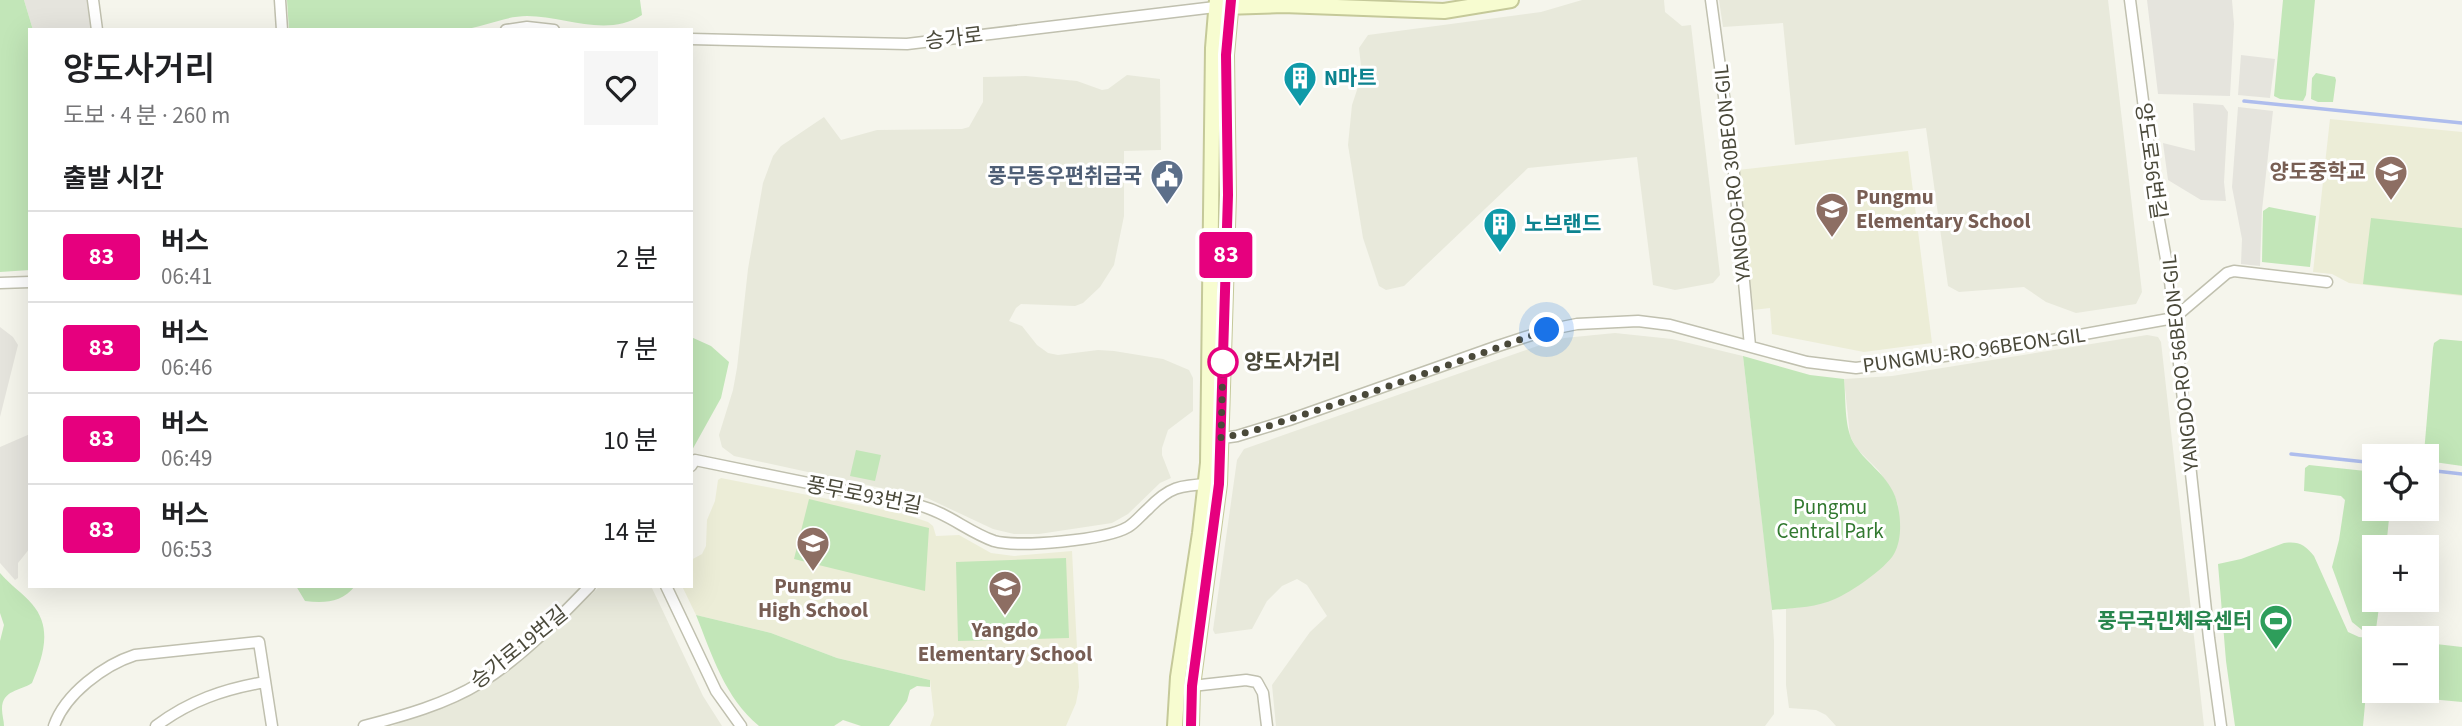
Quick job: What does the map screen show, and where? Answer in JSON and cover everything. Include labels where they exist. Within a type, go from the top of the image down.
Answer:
[{"type":"street","points":[[93,0],[97,28]]},
{"type":"street","points":[[280,0],[282,28]]},
{"type":"street","points":[[1308,0],[1445,5],[1481,0]]},
{"type":"street","points":[[1191,726],[1192,686],[1212,484],[1228,195],[1225,3],[1444,11],[1511,0]]},
{"type":"street","name":"YANGDO-RO 30BEON-GIL","points":[[1711,0],[1733,163],[1750,346]]},
{"type":"street","name":"YANGDO-RO 56BEON-GIL","points":[[2133,0],[2156,174],[2174,281],[2174,318],[2208,638],[2221,726]]},
{"type":"street","name":"승가로","points":[[693,39],[907,44],[1225,3]]},
{"type":"street","points":[[2174,318],[2227,273],[2234,271],[2327,282]]},
{"type":"street","points":[[0,283],[28,282]]},
{"type":"street","name":"PUNGMU-RO 96BEON-GIL","points":[[1215,439],[1289,420],[1497,346],[1561,327],[1593,322],[1646,322],[1680,327],[1822,365],[1873,367],[2018,346],[2174,318]]},
{"type":"street","name":"풍무로93번길","points":[[693,463],[931,509],[993,540],[1016,544],[1059,541],[1119,531],[1135,522],[1168,491],[1185,485],[1212,484]]},
{"type":"street","points":[[1175,726],[1178,677],[1212,484]]},
{"type":"street","name":"승가로19번길","points":[[364,726],[437,702],[481,682],[538,637],[588,588]]},
{"type":"street","points":[[667,588],[716,691],[741,726]]},
{"type":"street","points":[[54,726],[64,706],[99,672],[118,660],[135,655],[259,642],[272,726]]},
{"type":"street","points":[[1192,686],[1246,680],[1257,682],[1263,693],[1266,726]]},
{"type":"street","points":[[156,726],[191,703],[224,690],[265,682]]},
{"type":"shaded area","points":[[24,0],[89,0],[92,28],[32,28]]},
{"type":"shaded area","points":[[1582,0],[1664,0],[1665,12],[1682,26],[1691,25],[1720,275],[1713,283],[1675,290],[1653,285],[1637,157],[1528,168],[1404,286],[1386,290],[1379,286],[1363,238],[1348,145],[1352,105],[1362,75],[1359,48],[1368,35],[1541,12]]},
{"type":"shaded area","points":[[1719,0],[2108,0],[2142,292],[2136,304],[2076,313],[2046,302],[2024,287],[1959,292],[1948,286],[1926,128],[1795,145],[1783,23],[1723,27]]},
{"type":"shaded area","points":[[2147,0],[2232,0],[2234,24],[2230,96],[2158,94]]},
{"type":"shaded area","points":[[2241,55],[2275,59],[2270,98],[2238,95]]},
{"type":"shaded area","points":[[1127,75],[1160,79],[1161,150],[1124,151],[1124,216],[1114,265],[1100,287],[1083,303],[1075,306],[1021,304],[1009,321],[1022,326],[1037,345],[1048,353],[1058,355],[1098,350],[1114,351],[1163,359],[1189,370],[1193,378],[1193,411],[1168,430],[1162,448],[1171,478],[1160,483],[1128,514],[1112,523],[1039,534],[1014,534],[993,529],[927,498],[734,456],[722,447],[719,435],[737,368],[748,269],[763,183],[773,156],[781,146],[824,117],[841,140],[877,130],[969,127],[983,102],[983,77],[1026,76],[1077,81],[1102,90],[1108,89]]},
{"type":"shaded area","points":[[2193,103],[2223,105],[2228,112],[2224,182],[2226,201],[2201,200],[2168,180],[2163,143],[2195,151]]},
{"type":"shaded area","points":[[2238,107],[2273,111],[2262,210],[2260,266],[2241,264],[2242,239],[2232,187]]},
{"type":"shaded area","name":"양도중학교","points":[[2330,119],[2462,132],[2462,296],[2349,283],[2332,274],[2313,272]]},
{"type":"shaded area","name":"Pungmu Elementary School","points":[[1908,151],[1932,343],[1864,352],[1772,334],[1770,308],[1753,310],[1738,170]]},
{"type":"shaded area","points":[[0,327],[13,337],[18,345],[0,417]]},
{"type":"shaded area","points":[[1615,333],[1672,339],[1743,356],[1774,641],[1774,714],[1765,726],[1276,726],[1272,685],[1310,632],[1327,616],[1307,585],[1297,579],[1282,586],[1267,601],[1252,629],[1215,634],[1213,630],[1237,460],[1244,449],[1543,344],[1564,338]]},
{"type":"shaded area","points":[[2147,335],[2158,337],[2161,342],[2204,726],[1836,726],[1826,715],[1816,710],[1789,708],[1786,685],[1786,609],[1834,599],[1852,589],[1893,555],[1900,529],[1894,494],[1879,471],[1857,449],[1850,436],[1844,379],[1892,376]]},
{"type":"shaded area","points":[[28,435],[28,550],[18,563],[18,578],[15,580],[0,563],[0,447]]},
{"type":"shaded area","points":[[721,478],[904,514],[928,522],[933,526],[936,536],[959,535],[991,553],[1014,556],[1072,551],[1079,687],[1076,703],[1066,726],[930,726],[934,715],[930,680],[837,658],[771,633],[696,615],[683,588],[693,588],[693,559],[702,554],[706,546],[707,520],[715,501],[718,480]]},
{"type":"shaded area","points":[[598,588],[652,588],[703,696],[722,726],[392,726],[484,689],[524,659]]},
{"type":"green space","points":[[0,0],[24,0],[32,28],[28,28],[28,270],[0,272]]},
{"type":"green space","points":[[287,0],[640,0],[642,15],[614,25],[527,16],[470,28],[289,28]]},
{"type":"green space","points":[[2283,0],[2315,0],[2306,95],[2303,101],[2274,96]]},
{"type":"green space","points":[[2316,73],[2335,77],[2333,102],[2311,99],[2312,78]]},
{"type":"green space","points":[[2269,207],[2316,216],[2310,267],[2262,262],[2263,211]]},
{"type":"green space","points":[[2371,218],[2462,228],[2462,295],[2363,284]]},
{"type":"green space","points":[[693,338],[711,346],[729,362],[721,398],[693,448]]},
{"type":"green space","points":[[2440,339],[2462,341],[2462,466],[2439,463],[2439,444],[2425,444],[2434,343]]},
{"type":"green space","name":"Pungmu Central Park","points":[[1743,356],[1810,375],[1844,379],[1847,420],[1853,442],[1886,481],[1895,496],[1900,525],[1899,541],[1894,554],[1867,580],[1827,602],[1772,610]]},
{"type":"green space","points":[[856,450],[881,455],[875,481],[850,476]]},
{"type":"green space","points":[[2309,465],[2362,471],[2362,521],[2389,521],[2387,535],[2362,535],[2362,612],[2378,612],[2376,626],[2362,626],[2362,630],[2352,622],[2332,567],[2345,500],[2341,496],[2304,491],[2305,468]]},
{"type":"green space","points":[[809,499],[929,528],[925,591],[794,559]]},
{"type":"green space","points":[[2284,543],[2301,545],[2314,556],[2348,632],[2362,637],[2362,703],[2365,703],[2363,726],[2235,726],[2226,661],[2218,564],[2241,559]]},
{"type":"green space","points":[[1066,558],[1069,638],[958,641],[956,562]]},
{"type":"green space","points":[[0,573],[32,604],[38,613],[44,633],[40,663],[32,683],[5,698],[2,711],[4,726],[0,726],[0,641],[4,625],[0,613]]},
{"type":"green space","points":[[297,588],[353,588],[332,601],[305,601]]},
{"type":"green space","points":[[696,615],[771,633],[837,658],[930,680],[930,687],[917,686],[910,690],[907,701],[889,726],[861,726],[843,720],[834,726],[759,726],[747,715],[728,689]]},
{"type":"green space","points":[[2439,644],[2462,647],[2462,702],[2439,700]]},
{"type":"waterway","points":[[2244,101],[2462,123]]},
{"type":"waterway","points":[[2291,454],[2362,462]]},
{"type":"waterway","points":[[2439,471],[2462,474]]},
{"type":"bus line","name":"83","points":[[1191,726],[1190,704],[1197,642],[1219,484],[1228,195],[1226,55],[1231,0]]},
{"type":"place","name":"N마트","points":[[1300,108]]},
{"type":"place","name":"양도중학교","points":[[2391,202]]},
{"type":"place","name":"풍무동우편취급국","points":[[1167,206]]},
{"type":"place","name":"Pungmu Elementary School","points":[[1832,239]]},
{"type":"place","name":"노브랜드","points":[[1500,254]]},
{"type":"place","name":"양도사거리","points":[[1223,362]]},
{"type":"place","name":"Pungmu High School","points":[[813,573]]},
{"type":"place","name":"Yangdo Elementary School","points":[[1005,617]]},
{"type":"place","name":"풍무국민체육센터","points":[[2276,651]]},
{"type":"route","points":[[1223,362],[1221,438],[1237,436],[1364,395],[1547,330]]}]
